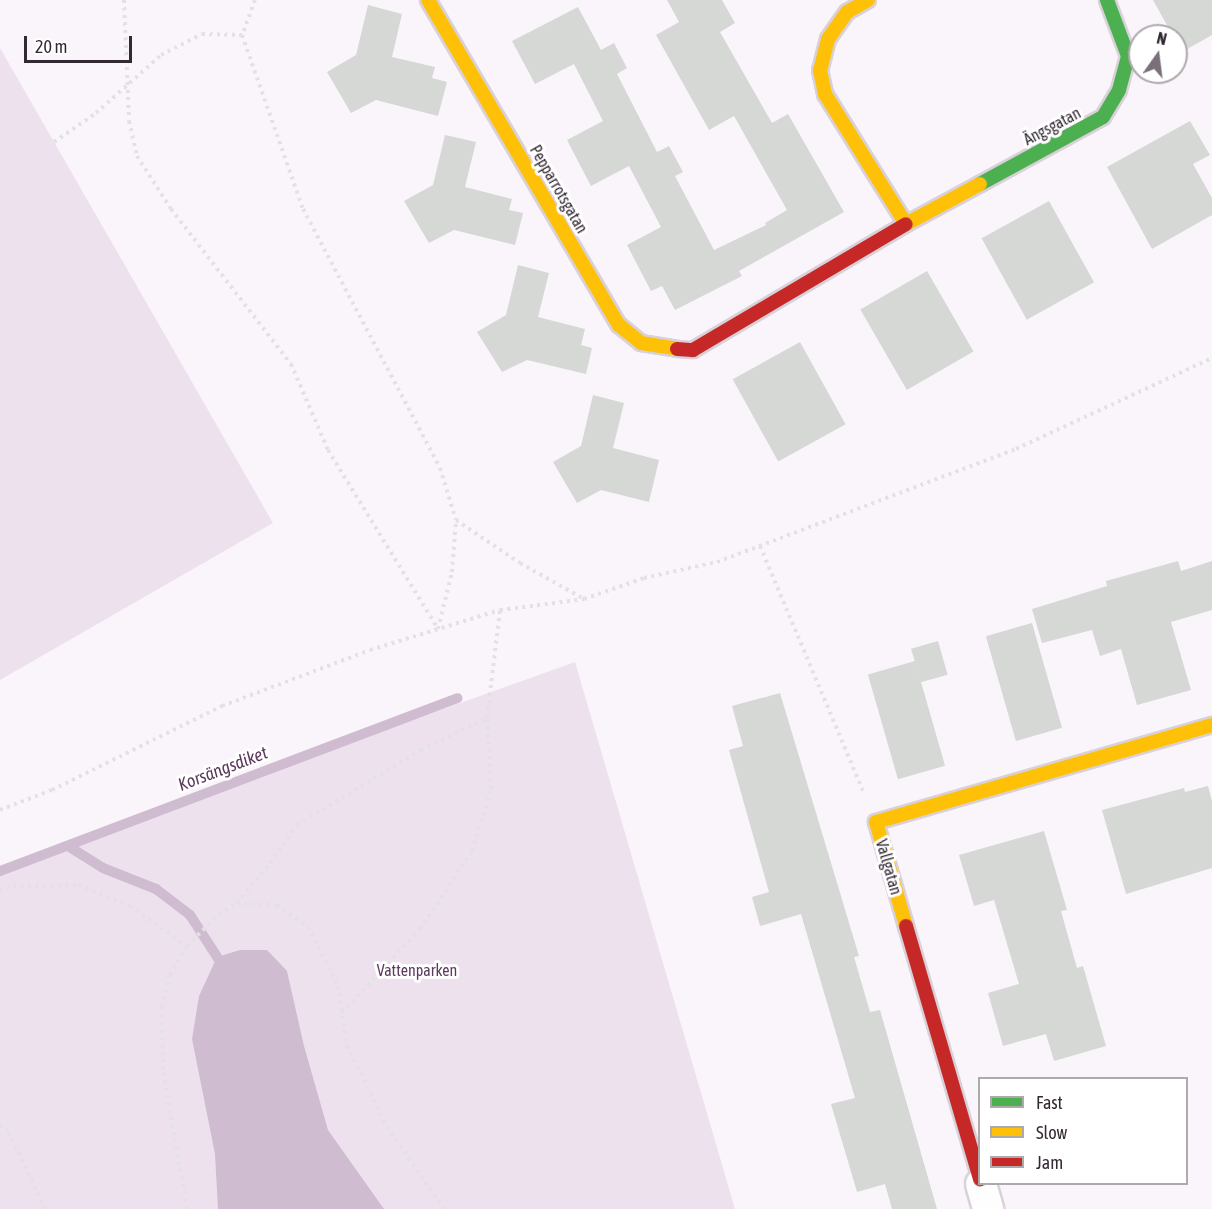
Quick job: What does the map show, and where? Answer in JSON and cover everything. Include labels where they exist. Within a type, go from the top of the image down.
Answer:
[{"type":"street","name":"Pepparrotsgatan","points":[[428,0],[619,325],[641,342],[664,349],[693,350]]},
{"type":"street","points":[[868,0],[847,12],[840,21],[828,39],[820,70],[825,94],[906,224]]},
{"type":"street","name":"Ängsgatan","points":[[693,350],[906,224],[1103,117],[1119,90],[1128,57],[1107,0]]},
{"type":"street","name":"Vallgatan","points":[[978,1172],[876,822],[1212,725]]},
{"type":"street","points":[[981,1185],[988,1209]]},
{"type":"path","points":[[124,0],[129,121],[137,156],[171,208],[291,364],[328,450],[438,629]]},
{"type":"path","points":[[255,0],[242,35],[303,209],[440,468],[456,520],[452,572],[438,629]]},
{"type":"path","points":[[54,142],[96,113],[161,55],[202,34],[242,35]]},
{"type":"path","points":[[0,810],[52,790],[222,706],[370,650],[500,610],[584,599],[644,578],[717,562],[1016,449],[1212,358]]},
{"type":"path","points":[[456,520],[519,564],[584,599]]},
{"type":"path","points":[[760,546],[876,822]]},
{"type":"path","points":[[342,1013],[420,929],[472,851],[491,789],[487,718],[500,610]]},
{"type":"path","points":[[187,1209],[163,1070],[162,1007],[170,975],[187,946],[219,914],[237,903],[297,825],[421,750],[487,718]]},
{"type":"path","points":[[0,891],[13,886],[79,885],[130,906],[187,946]]},
{"type":"path","points":[[237,903],[277,905],[308,927],[338,986],[347,1046],[387,1127],[444,1209]]},
{"type":"path","points":[[0,1125],[9,1132],[45,1209]]},
{"type":"green space","points":[[0,48],[273,523],[0,680]]},
{"type":"green space","name":"Vattenparken","points":[[575,662],[735,1209],[0,1209],[0,867]]},
{"type":"shaded area","points":[[240,950],[267,950],[287,971],[304,1046],[328,1130],[384,1209],[218,1209],[215,1154],[192,1039],[199,996],[217,957]]},
{"type":"building","points":[[667,0],[722,0],[735,23],[720,32],[772,123],[788,114],[844,212],[739,271],[742,276],[675,310],[662,286],[651,291],[627,245],[661,227],[629,166],[591,186],[567,140],[603,121],[574,64],[535,84],[512,41],[578,7],[601,50],[614,43],[627,68],[617,74],[657,152],[669,146],[683,172],[675,176],[714,250],[766,225],[765,223],[787,210],[734,116],[709,130],[656,35],[679,22]]},
{"type":"building","points":[[1153,0],[1212,0],[1212,35],[1188,49],[1188,24],[1166,24]]},
{"type":"building","points":[[368,5],[402,14],[392,57],[435,67],[432,78],[447,82],[438,116],[376,100],[351,113],[327,72],[356,55]]},
{"type":"building","points":[[1190,121],[1210,155],[1193,164],[1212,198],[1212,215],[1152,249],[1107,167]]},
{"type":"building","points":[[445,135],[476,142],[465,187],[512,199],[509,210],[523,213],[515,245],[454,230],[429,243],[404,201],[433,185]]},
{"type":"building","points":[[1049,201],[1094,282],[1027,320],[982,238]]},
{"type":"building","points":[[518,265],[549,273],[538,317],[585,329],[581,345],[592,348],[586,374],[527,360],[502,372],[477,332],[506,315]]},
{"type":"building","points":[[927,271],[974,352],[907,390],[860,310]]},
{"type":"building","points":[[800,342],[846,424],[778,462],[733,379]]},
{"type":"building","points":[[593,395],[624,403],[613,448],[659,460],[649,502],[601,490],[577,503],[553,462],[581,446]]},
{"type":"building","points":[[1178,561],[1181,571],[1212,561],[1212,610],[1171,622],[1191,690],[1137,705],[1121,649],[1100,656],[1092,630],[1042,643],[1032,609],[1107,586],[1106,581]]},
{"type":"building","points":[[1032,623],[1062,728],[1016,741],[986,636]]},
{"type":"building","points":[[938,641],[948,675],[921,682],[911,649]]},
{"type":"building","points":[[915,661],[945,766],[898,779],[868,675]]},
{"type":"building","points":[[780,693],[859,956],[854,957],[870,1012],[880,1010],[937,1209],[892,1209],[885,1184],[857,1192],[831,1104],[855,1098],[801,914],[760,926],[752,897],[769,892],[729,750],[743,746],[732,706]]},
{"type":"building","points":[[1208,786],[1212,801],[1212,868],[1126,894],[1102,810],[1184,788],[1185,792]]},
{"type":"building","points":[[1044,831],[1067,910],[1061,911],[1077,968],[1083,966],[1106,1046],[1054,1061],[1046,1034],[1003,1046],[988,993],[1019,984],[994,900],[974,906],[959,855]]},
{"type":"waterway","name":"Korsängsdiket","points":[[0,871],[457,698]]},
{"type":"waterway","points":[[68,846],[103,868],[156,889],[190,915],[225,969]]},
{"type":"traffic: fast","points":[[980,184],[1103,117],[1119,90],[1128,56],[1107,0]]},
{"type":"traffic: slow","points":[[428,0],[619,325],[641,343],[677,349]]},
{"type":"traffic: slow","points":[[868,0],[847,12],[828,39],[820,70],[825,94],[906,224],[980,184]]},
{"type":"traffic: slow","points":[[906,926],[876,822],[1212,725]]},
{"type":"traffic: jam","points":[[677,349],[693,350],[906,224]]},
{"type":"traffic: jam","points":[[906,926],[978,1172]]}]
